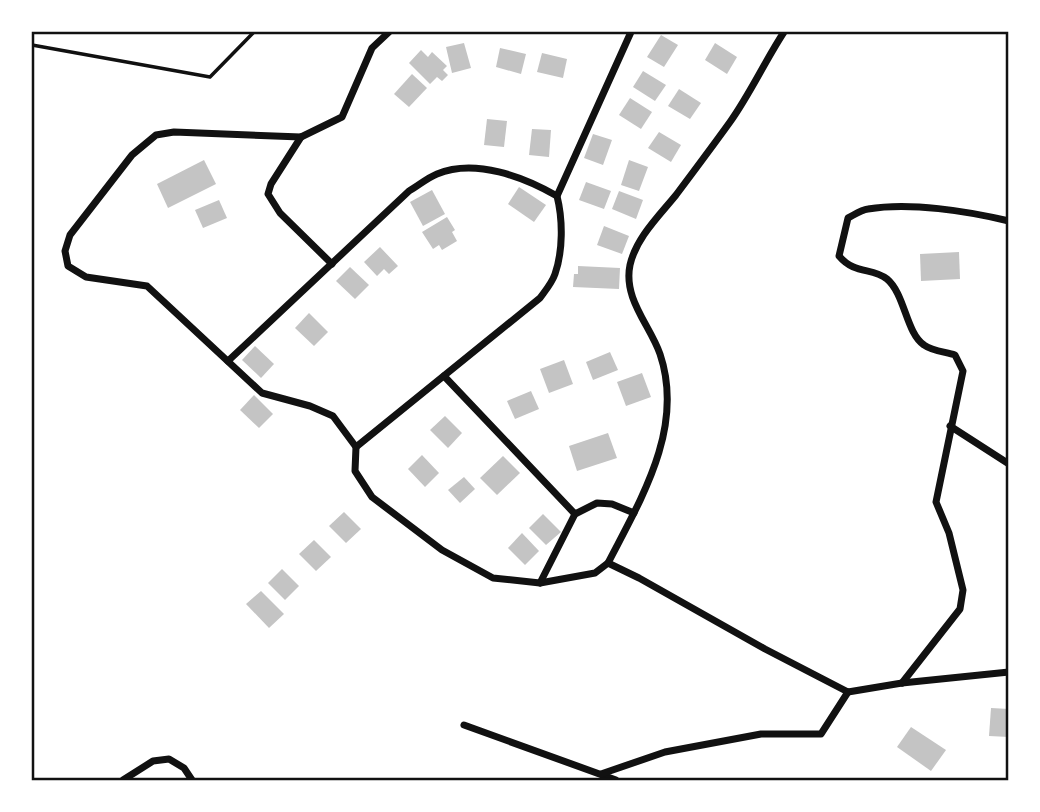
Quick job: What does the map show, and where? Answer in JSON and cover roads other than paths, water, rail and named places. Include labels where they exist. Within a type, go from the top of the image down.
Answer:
[{"type":"street","points":[[389,32],[372,48],[342,117],[301,137],[174,132],[156,135],[132,155],[70,235],[65,251],[68,266],[86,277],[147,286],[262,393],[310,406],[332,416],[356,447],[355,471],[372,497],[442,550],[494,578],[540,583],[595,573],[608,564],[654,468],[667,417],[668,381],[659,350],[638,314],[631,287],[630,266],[640,239],[731,121],[784,32]]},
{"type":"street","points":[[356,447],[540,298],[554,277],[561,233],[561,210],[557,196],[631,32]]},
{"type":"street","points":[[301,137],[271,184],[268,194],[280,212],[331,264]]},
{"type":"street","points":[[228,361],[409,191],[437,174],[464,168],[480,168],[537,185],[557,196]]},
{"type":"street","points":[[902,683],[960,608],[964,590],[949,533],[936,502],[962,371],[956,355],[923,345],[899,297],[886,279],[848,266],[839,256],[848,218],[865,209],[910,208],[984,215],[1009,221]]},
{"type":"street","points":[[443,376],[575,514]]},
{"type":"street","points":[[950,426],[1009,464]]},
{"type":"street","points":[[540,583],[575,514],[597,503],[612,504],[634,513]]},
{"type":"street","points":[[608,564],[639,578],[848,692],[902,683],[1009,672]]},
{"type":"street","points":[[601,774],[679,749],[761,734],[821,734],[848,692]]},
{"type":"street","points":[[464,725],[616,780]]},
{"type":"street","points":[[123,780],[153,761],[169,759],[184,768],[192,780]]}]
